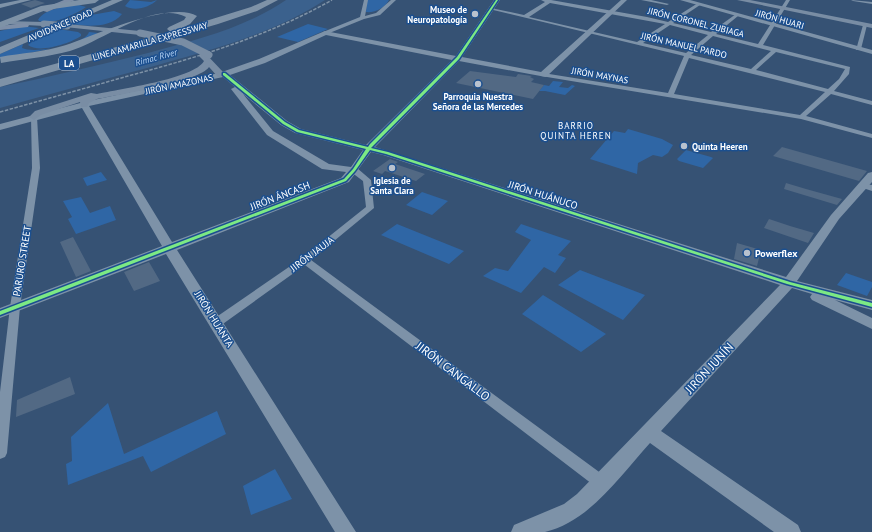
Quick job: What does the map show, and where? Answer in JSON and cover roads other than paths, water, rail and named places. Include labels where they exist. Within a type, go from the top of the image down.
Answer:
[{"type":"highway","points":[[71,0],[81,10]]},
{"type":"highway","points":[[81,10],[95,0]]},
{"type":"highway","name":"AVOIDANCE ROAD","points":[[0,46],[81,10],[110,0]]},
{"type":"highway","name":"LINEA AMARILLA EXPRESSWAY","points":[[0,78],[134,37],[234,14],[269,0]]},
{"type":"highway","name":"LINEA AMARILLA EXPRESSWAY","points":[[0,83],[220,21],[254,10],[274,0]]},
{"type":"highway","points":[[5,24],[36,10],[57,3],[81,10],[103,11],[125,8],[151,13],[174,11],[186,13],[192,17],[178,27],[134,37]]},
{"type":"highway","points":[[39,28],[36,19],[38,16],[62,7],[78,4],[86,5],[88,7],[81,10]]},
{"type":"highway","points":[[39,28],[24,46],[40,49],[62,45],[83,36],[85,33],[81,28],[112,22],[122,17],[125,8]]},
{"type":"highway","points":[[0,60],[68,48],[107,31],[125,8]]},
{"type":"highway","points":[[0,42],[39,28]]},
{"type":"highway","name":"AVOIDANCE ROAD","points":[[0,51],[39,28]]},
{"type":"main road","points":[[5,24],[57,3],[71,0]]},
{"type":"main road","points":[[740,0],[868,25]]},
{"type":"main road","points":[[5,24],[25,24],[39,28]]},
{"type":"main road","points":[[5,24],[25,24]]},
{"type":"main road","points":[[5,24],[39,28]]},
{"type":"main road","name":"JIRÓN HUÁNUCO","points":[[39,28],[81,28],[107,31],[178,44],[207,57],[223,74]]},
{"type":"main road","points":[[84,105],[85,101],[90,98],[112,92],[187,77],[204,68],[207,57]]},
{"type":"main road","points":[[34,117],[38,113],[95,94],[112,92]]},
{"type":"street","points":[[0,6],[28,0]]},
{"type":"street","points":[[362,18],[366,0]]},
{"type":"street","name":"JIRÓN AMAZONAS","points":[[0,127],[84,105],[223,74],[262,61],[362,18],[378,14],[394,0]]},
{"type":"street","name":"JIRÓN ÁNCASH","points":[[0,313],[170,249],[340,182],[354,170],[368,148],[458,58],[497,0]]},
{"type":"street","name":"JIRÓN CORONEL ZUBIAGA","points":[[543,0],[669,23],[848,69],[845,76],[830,91]]},
{"type":"street","points":[[543,75],[624,0]]},
{"type":"street","points":[[643,0],[667,4]]},
{"type":"street","name":"JIRÓN HUARI","points":[[684,0],[773,26],[872,52]]},
{"type":"street","points":[[760,46],[788,0]]},
{"type":"street","points":[[853,0],[872,3]]},
{"type":"street","points":[[525,17],[549,1]]},
{"type":"street","points":[[638,44],[698,4]]},
{"type":"street","name":"JIRÓN MANUEL PARDO","points":[[491,9],[752,71],[872,103]]},
{"type":"street","points":[[670,96],[687,55],[736,15]]},
{"type":"street","points":[[858,49],[868,25]]},
{"type":"street","name":"JIRÓN MAYNAS","points":[[325,33],[543,75],[802,117],[872,136]]},
{"type":"street","points":[[752,71],[776,50]]},
{"type":"street","name":"JIRÓN HUÁNUCO","points":[[223,74],[284,123],[298,131],[368,148],[789,283],[872,305]]},
{"type":"street","name":"JIRÓN HUÁNUCO","points":[[223,74],[270,133],[326,166],[354,170]]},
{"type":"street","points":[[802,117],[810,107],[830,91]]},
{"type":"street","name":"JIRÓN HUANTA","points":[[84,105],[170,249],[346,532]]},
{"type":"street","name":"PARURO STREET","points":[[0,453],[15,307],[36,168],[34,117]]},
{"type":"street","name":"JIRÓN JAUJA","points":[[216,323],[305,260],[370,208],[367,180],[354,170]]},
{"type":"street","name":"JIRÓN JUNÍN","points":[[521,532],[571,511],[601,482],[789,283],[835,217],[867,187],[872,175]]},
{"type":"street","name":"JIRÓN CANGALLO","points":[[305,260],[601,482]]},
{"type":"street","points":[[789,283],[872,324]]},
{"type":"street","points":[[648,432],[791,532]]},
{"type":"water","name":"Rimac River","points":[[286,0],[325,0],[283,23],[238,41],[170,62],[0,108],[0,87],[148,53],[202,38],[237,26],[270,10]]},
{"type":"railway","points":[[0,112],[207,53],[258,35],[308,13],[332,0]]},
{"type":"place","name":"Museo de Neuropatología","points":[[475,14]]},
{"type":"place","name":"Parroquia Nuestra Señora de las Mercedes","points":[[478,84]]},
{"type":"place","name":"Quinta Heeren","points":[[684,146]]},
{"type":"place","name":"Iglesia de Santa Clara","points":[[392,168]]},
{"type":"place","name":"Powerflex","points":[[747,253]]},
{"type":"district","name":"BARRIO QUINTA HEREN","points":[[576,130]]}]
